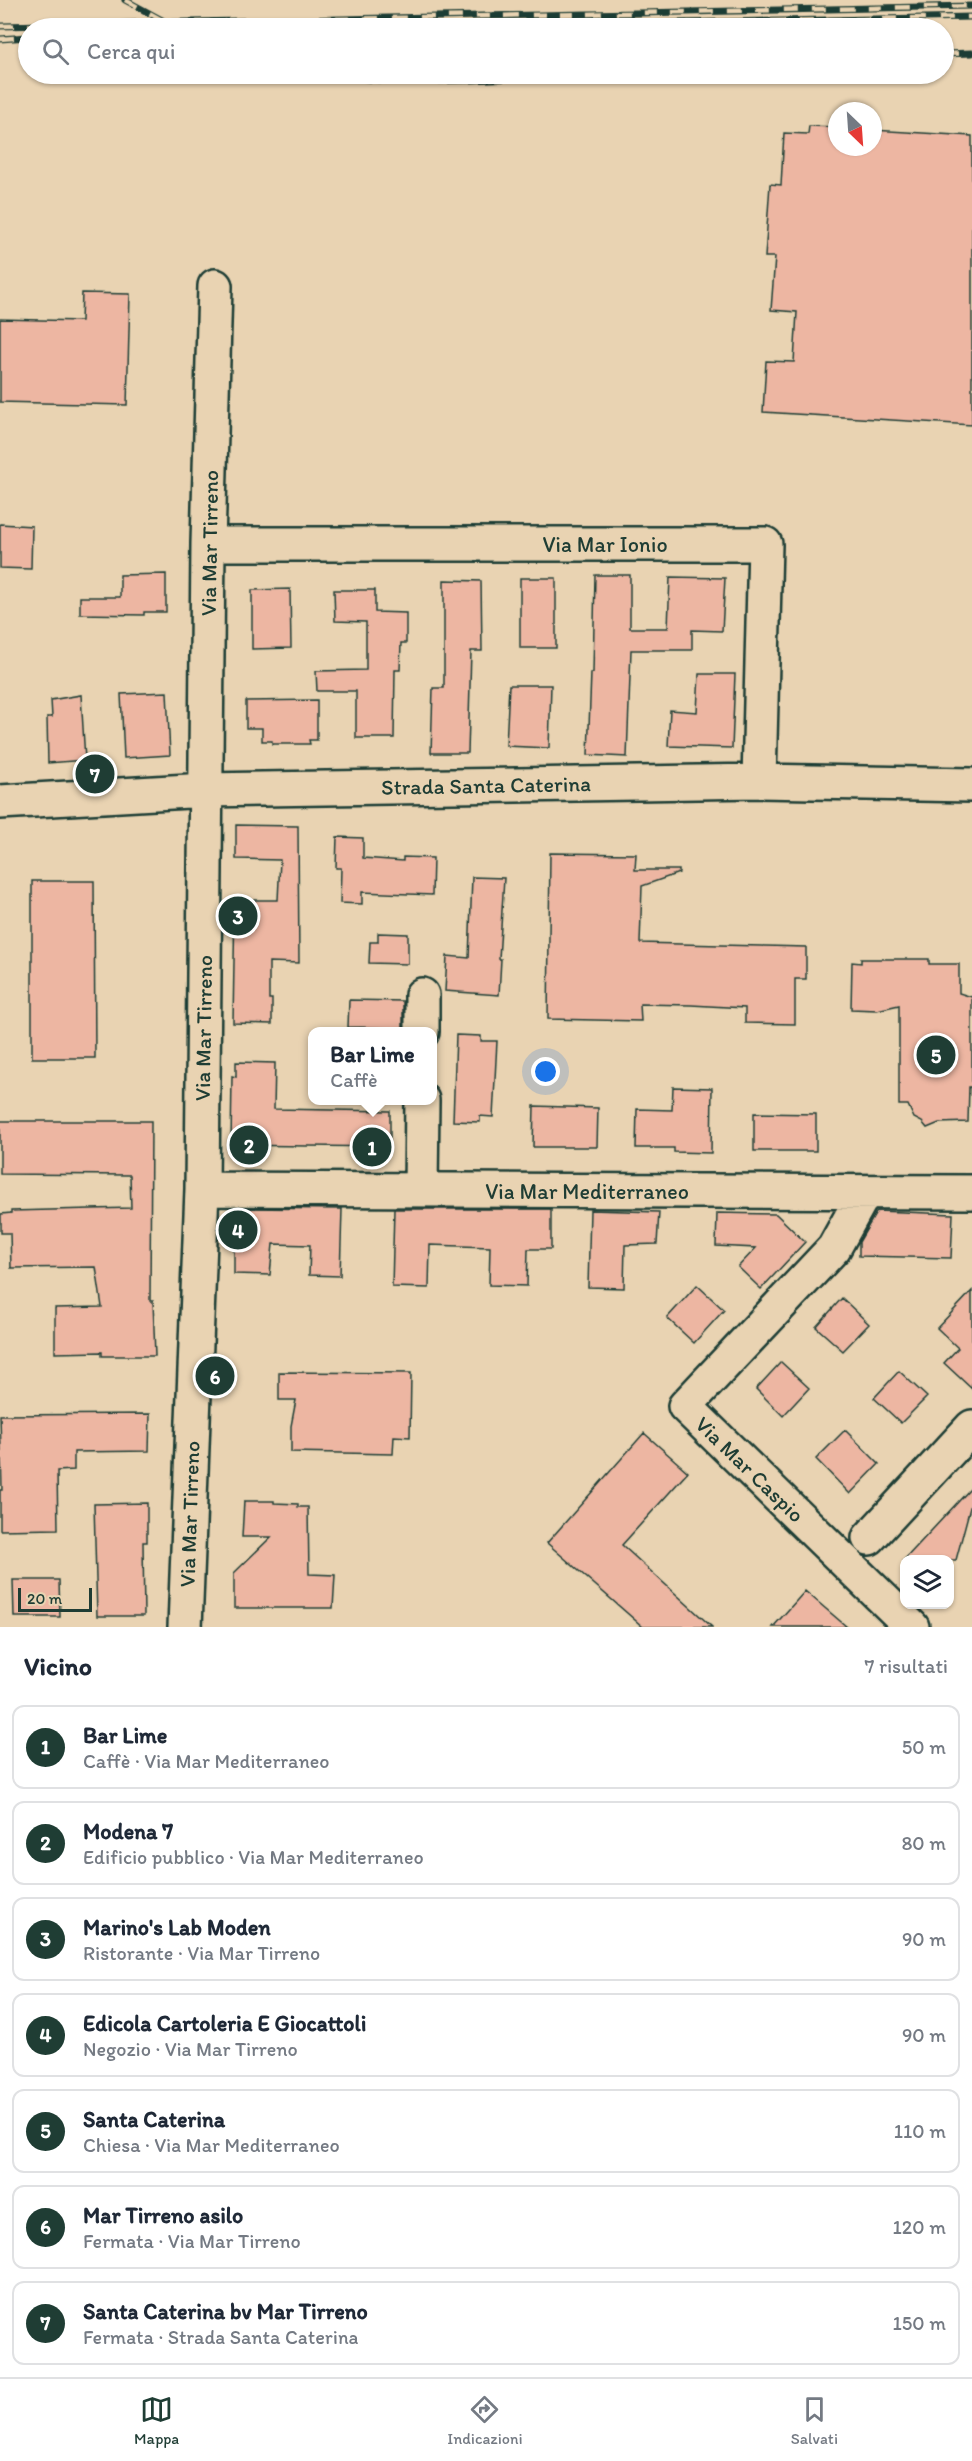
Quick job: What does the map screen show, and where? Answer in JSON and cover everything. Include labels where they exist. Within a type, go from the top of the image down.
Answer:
[{"type":"street","name":"Via Mar Tirreno","points":[[185,1627],[202,1189],[208,544],[215,286]]},
{"type":"street","name":"Via Mar Ionio","points":[[208,544],[765,544],[759,781]]},
{"type":"street","name":"Strada Santa Caterina","points":[[0,802],[206,790],[759,781],[972,785]]},
{"type":"street","points":[[422,1027],[423,995]]},
{"type":"street","points":[[421,1190],[422,1105]]},
{"type":"street","name":"Via Mar Mediterraneo","points":[[202,1189],[972,1192]]},
{"type":"street","name":"Via Mar Caspio","points":[[865,1192],[834,1248],[685,1406],[912,1627]]},
{"type":"street","points":[[868,1538],[972,1426]]},
{"type":"building","points":[[809,126],[828,127],[828,156],[882,156],[882,131],[972,136],[972,425],[763,412],[766,361],[794,362],[797,312],[771,310],[775,257],[765,257],[770,184],[781,185],[784,133],[808,134]]},
{"type":"building","points":[[82,293],[130,294],[127,405],[0,402],[0,319],[81,321]]},
{"type":"building","points":[[0,524],[32,526],[31,569],[0,568]]},
{"type":"building","points":[[166,574],[166,612],[144,612],[144,615],[80,614],[80,597],[120,597],[120,575]]},
{"type":"building","points":[[595,575],[630,575],[630,628],[668,628],[670,577],[725,578],[722,631],[692,630],[692,650],[631,650],[627,757],[588,755],[591,673],[593,673]]},
{"type":"building","points":[[520,578],[556,578],[556,648],[520,648]]},
{"type":"building","points":[[444,580],[481,581],[482,651],[471,651],[468,753],[431,753],[433,688],[444,688]]},
{"type":"building","points":[[290,589],[291,648],[252,649],[252,590]]},
{"type":"building","points":[[334,590],[375,590],[375,612],[406,613],[406,643],[401,643],[400,670],[395,670],[394,738],[356,738],[356,691],[317,691],[316,671],[366,670],[366,622],[335,621]]},
{"type":"building","points":[[699,674],[735,674],[732,748],[668,746],[670,710],[697,712]]},
{"type":"building","points":[[509,685],[551,685],[549,748],[506,746]]},
{"type":"building","points":[[167,692],[170,755],[124,758],[121,694]]},
{"type":"building","points":[[81,695],[85,760],[48,763],[47,717],[52,717],[51,700]]},
{"type":"building","points":[[317,700],[317,740],[309,740],[310,744],[272,744],[272,741],[262,741],[262,728],[246,728],[246,701]]},
{"type":"building","points":[[236,825],[298,826],[299,963],[269,962],[272,1024],[233,1023],[235,900],[278,900],[280,860],[236,859]]},
{"type":"building","points":[[337,837],[363,838],[363,858],[403,861],[403,857],[433,858],[432,895],[362,892],[362,904],[340,903],[341,868],[336,868]]},
{"type":"building","points":[[550,853],[636,854],[635,870],[679,870],[679,873],[642,886],[640,943],[806,947],[806,979],[795,979],[795,1024],[745,1023],[745,1008],[691,1005],[640,1004],[641,1021],[548,1019]]},
{"type":"building","points":[[472,877],[504,878],[499,995],[445,991],[447,956],[469,958]]},
{"type":"building","points":[[32,881],[94,881],[95,1058],[32,1058]]},
{"type":"building","points":[[378,933],[408,934],[408,964],[369,963],[370,942],[378,942]]},
{"type":"building","points":[[861,959],[929,959],[929,964],[959,964],[959,993],[972,997],[972,1087],[969,1087],[968,1122],[939,1123],[927,1128],[914,1118],[908,1105],[899,1105],[899,1005],[877,1010],[851,1009],[852,962],[861,963]]},
{"type":"building","points":[[349,1000],[403,1001],[403,1027],[348,1027]]},
{"type":"building","points":[[456,1035],[481,1036],[481,1041],[497,1041],[493,1117],[480,1116],[480,1122],[453,1121]]},
{"type":"building","points":[[236,1062],[275,1063],[274,1109],[390,1111],[390,1147],[231,1145],[232,1076],[236,1077]]},
{"type":"building","points":[[673,1087],[712,1088],[711,1153],[674,1152],[674,1148],[636,1148],[637,1109],[672,1110]]},
{"type":"building","points":[[534,1106],[598,1108],[597,1147],[533,1147]]},
{"type":"building","points":[[754,1113],[816,1114],[816,1151],[754,1151]]},
{"type":"building","points":[[0,1121],[151,1121],[150,1301],[153,1301],[155,1356],[102,1356],[102,1352],[55,1353],[55,1308],[102,1307],[96,1267],[11,1268],[10,1233],[1,1233],[1,1214],[11,1213],[11,1211],[131,1208],[130,1175],[0,1174]]},
{"type":"building","points":[[234,1208],[342,1209],[340,1276],[309,1275],[310,1245],[273,1244],[270,1275],[234,1274]]},
{"type":"building","points":[[394,1209],[551,1209],[551,1249],[528,1249],[527,1286],[489,1285],[490,1247],[430,1245],[429,1288],[392,1287]]},
{"type":"building","points":[[590,1210],[659,1212],[657,1244],[625,1245],[624,1288],[588,1287]]},
{"type":"building","points":[[877,1211],[953,1214],[951,1258],[859,1256],[859,1242]]},
{"type":"building","points":[[717,1213],[776,1214],[805,1242],[761,1289],[738,1267],[756,1248],[716,1246]]},
{"type":"building","points":[[697,1285],[724,1310],[694,1343],[667,1318]]},
{"type":"building","points":[[972,1291],[972,1389],[944,1363],[958,1348],[937,1328]]},
{"type":"building","points":[[842,1298],[869,1324],[843,1351],[816,1327]]},
{"type":"building","points":[[781,1362],[809,1388],[783,1416],[756,1389]]},
{"type":"building","points":[[899,1371],[927,1397],[901,1423],[874,1398]]},
{"type":"building","points":[[279,1372],[411,1373],[410,1437],[394,1436],[393,1454],[291,1452],[291,1426],[296,1400],[279,1400]]},
{"type":"building","points":[[150,1414],[149,1451],[74,1452],[74,1470],[57,1471],[58,1529],[0,1530],[0,1490],[2,1490],[0,1415]]},
{"type":"building","points":[[845,1430],[879,1464],[850,1494],[816,1459]]},
{"type":"building","points":[[644,1433],[688,1472],[622,1545],[712,1627],[643,1627],[547,1543]]},
{"type":"building","points":[[972,1487],[972,1500],[956,1560],[954,1560],[954,1555],[909,1555]]},
{"type":"building","points":[[244,1501],[274,1501],[274,1503],[298,1504],[298,1507],[308,1507],[309,1574],[335,1575],[333,1608],[234,1608],[234,1573],[271,1537],[242,1537]]},
{"type":"building","points":[[147,1503],[147,1542],[143,1542],[144,1616],[97,1616],[94,1504]]},
{"type":"building","points":[[13,1580],[59,1580],[60,1617],[14,1617]]},
{"type":"building","points":[[805,1591],[847,1627],[773,1627]]},
{"type":"railway","points":[[125,0],[158,18]]},
{"type":"railway","points":[[389,18],[972,6]]},
{"type":"railway","points":[[923,18],[972,17]]},
{"type":"railway","points":[[0,26],[18,26]]},
{"type":"railway","points":[[0,39],[18,38]]},
{"type":"railway","points":[[954,54],[972,53]]},
{"type":"place","name":"Santa Caterina bv Mar Tirreno","points":[[95,774]]},
{"type":"place","name":"Marino's Lab Moden","points":[[238,916]]},
{"type":"place","name":"Santa Caterina","points":[[936,1055]]},
{"type":"place","name":"Modena 7","points":[[249,1145]]},
{"type":"place","name":"Bar Lime","points":[[372,1147]]},
{"type":"place","name":"Edicola Cartoleria E Giocattoli","points":[[238,1230]]},
{"type":"place","name":"Mar Tirreno asilo","points":[[215,1376]]}]
